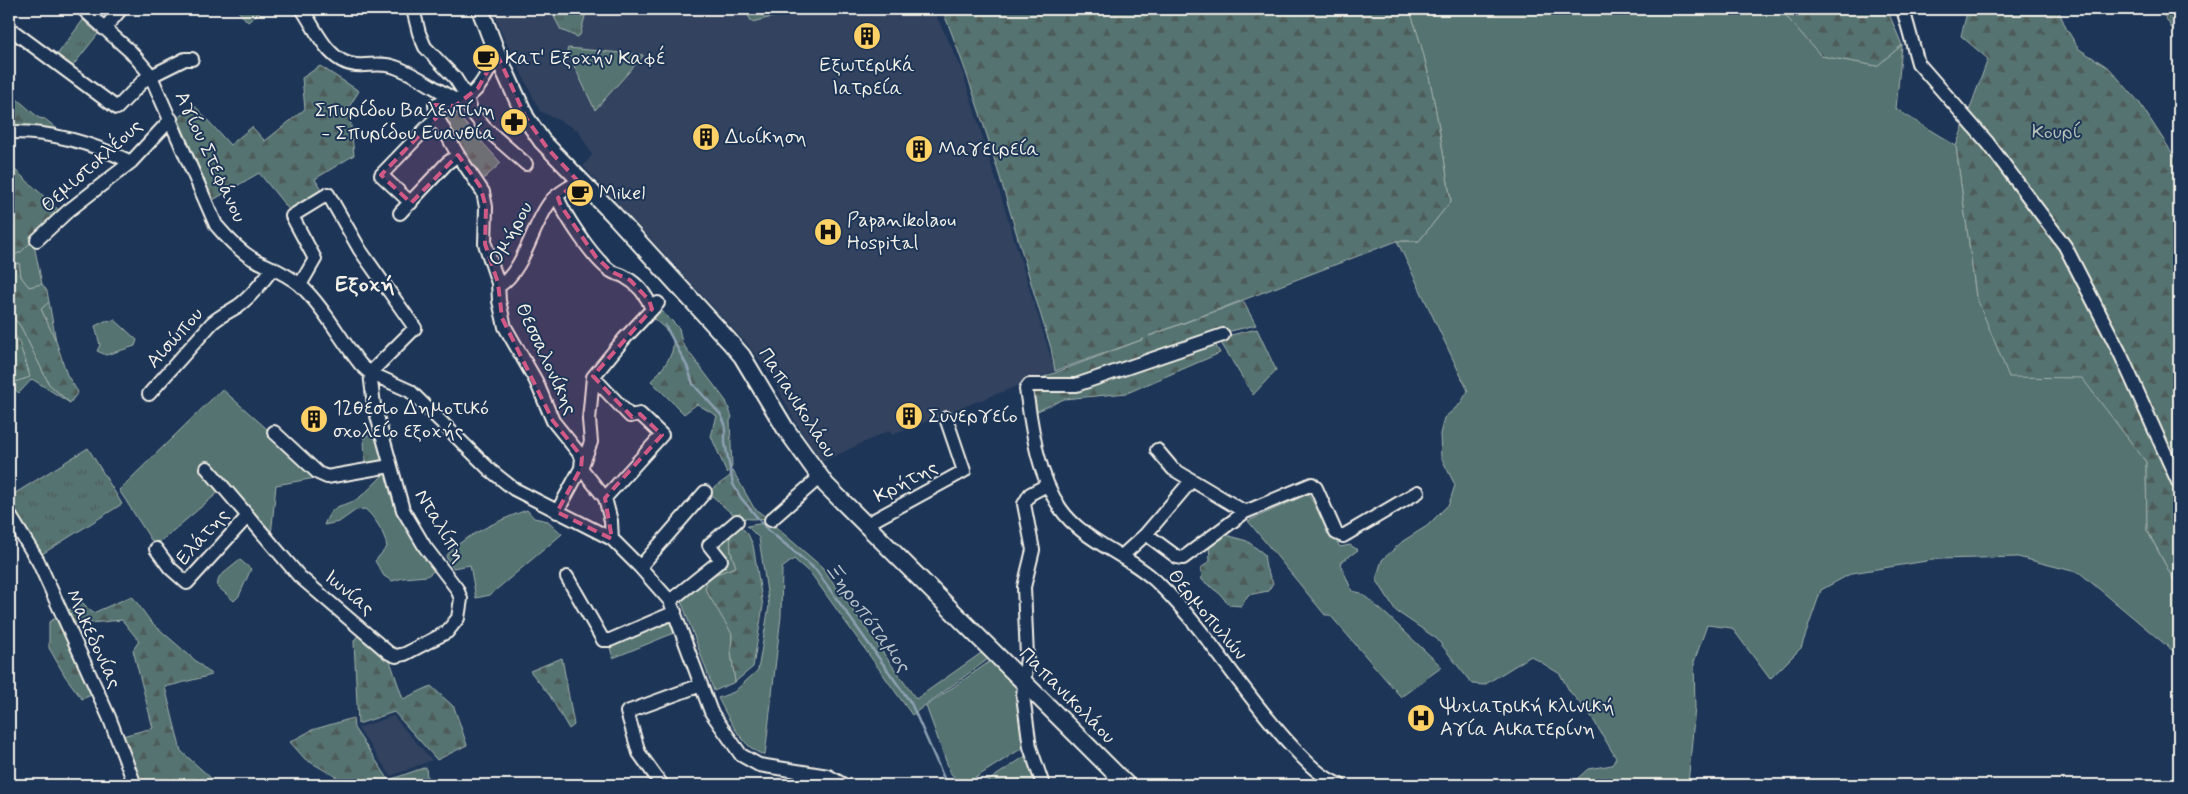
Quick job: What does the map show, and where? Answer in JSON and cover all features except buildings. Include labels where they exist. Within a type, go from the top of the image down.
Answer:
[{"type":"main road","name":"Παπανικολάου","points":[[480,9],[497,54],[526,118],[548,149],[613,214],[738,351],[785,428],[820,477],[865,525],[1127,785]]},
{"type":"street","name":"Αγίου Στεφάνου","points":[[83,9],[131,52],[150,75],[171,119],[216,225],[237,248],[300,285],[313,299],[348,350],[370,373],[410,390],[496,475],[514,489],[612,539],[640,567],[672,606],[711,712],[733,746],[749,760],[760,765],[828,776],[844,785]]},
{"type":"street","points":[[104,28],[121,9]]},
{"type":"street","points":[[302,9],[318,37],[341,61],[353,65],[379,64],[396,67],[456,100],[464,98]]},
{"type":"street","points":[[413,9],[418,32],[425,47],[455,78],[471,111],[485,128],[526,164]]},
{"type":"street","points":[[1903,9],[1918,63],[1988,143],[2064,246],[2120,353],[2179,484]]},
{"type":"street","points":[[9,28],[117,108],[150,75],[185,60],[192,59]]},
{"type":"street","points":[[411,203],[381,176],[437,117],[436,105],[439,103],[456,106],[478,88],[497,54]]},
{"type":"street","name":"Θεσσαλονίκης","points":[[437,117],[458,156],[483,192],[486,207],[485,244],[499,286],[499,301],[506,327],[536,381],[553,421],[582,457],[581,468],[605,498],[611,521],[612,539]]},
{"type":"street","name":"Θεμιστοκλέους","points":[[38,240],[68,211],[131,162],[171,119]]},
{"type":"street","points":[[9,132],[67,137],[106,149],[131,162]]},
{"type":"street","points":[[400,214],[447,163],[458,156]]},
{"type":"street","name":"Ομήρου","points":[[499,286],[506,282],[513,271],[546,207],[578,180]]},
{"type":"street","points":[[300,285],[315,259],[292,216],[328,194],[360,250],[415,328],[370,373]]},
{"type":"street","points":[[557,196],[561,206],[596,257],[612,272],[630,280],[655,306],[620,342],[593,377],[590,420],[591,442],[581,468],[557,512]]},
{"type":"street","name":"Αισώπου","points":[[149,394],[212,323],[221,314],[238,306],[258,288],[273,268]]},
{"type":"street","name":"Θερμοπυλών","points":[[1223,335],[1076,385],[1027,386],[1031,427],[1047,485],[1071,520],[1158,583],[1198,627],[1267,719],[1309,765],[1319,774],[1340,785]]},
{"type":"street","name":"Νταλίπη","points":[[370,373],[374,404],[403,510],[425,547],[457,589],[461,608]]},
{"type":"street","points":[[593,377],[630,416],[640,414],[662,435],[605,498]]},
{"type":"street","name":"Κρήτης","points":[[865,525],[964,471],[946,418]]},
{"type":"street","points":[[274,432],[318,473],[327,478],[390,466]]},
{"type":"street","points":[[1158,450],[1173,469],[1245,512]]},
{"type":"street","name":"Ιωνίας","points":[[207,468],[299,576],[386,650],[396,656],[409,652],[447,632],[458,618],[461,608]]},
{"type":"street","points":[[771,520],[820,477]]},
{"type":"street","points":[[1122,556],[1146,534],[1191,481]]},
{"type":"street","points":[[1146,534],[1178,557],[1183,558],[1245,512],[1313,484],[1336,533],[1340,536],[1345,536],[1418,492]]},
{"type":"street","points":[[1043,785],[1030,747],[1023,704],[1023,682],[1027,657],[1024,587],[1033,550],[1024,504],[1030,494],[1047,485]]},
{"type":"street","points":[[640,567],[705,492]]},
{"type":"street","name":"Μακεδονίας","points":[[9,514],[38,561],[108,717],[135,785]]},
{"type":"street","name":"Ελάτης","points":[[156,549],[170,568],[187,583],[247,516]]},
{"type":"street","points":[[567,577],[603,640],[610,640],[672,606],[721,560],[709,545],[737,521]]},
{"type":"street","points":[[662,785],[639,753],[627,712],[700,685]]},
{"type":"highlighted area","points":[[497,54],[526,118],[548,149],[578,181],[558,198],[561,206],[596,257],[612,272],[630,280],[649,300],[652,309],[593,376],[632,417],[640,414],[662,435],[605,498],[612,539],[557,512],[581,468],[582,457],[553,421],[502,318],[498,283],[485,244],[486,207],[480,186],[458,155],[411,203],[381,175],[436,118],[435,105],[455,106],[478,88]]},
{"type":"shaded area","name":"Papanikolaou Hospital","points":[[493,9],[933,9],[961,67],[1055,371],[892,435],[890,431],[886,432],[822,462],[794,420],[772,377],[748,345],[583,166],[592,155],[578,130],[540,111],[502,34]]},
{"type":"shaded area","points":[[393,716],[432,760],[391,776],[358,728]]},
{"type":"green space","points":[[236,9],[264,9],[248,22]]},
{"type":"green space","points":[[550,9],[587,9],[580,35],[577,37],[561,30]]},
{"type":"green space","points":[[744,9],[805,9],[752,22]]},
{"type":"green space","points":[[942,9],[1409,9],[1424,55],[1451,201],[1419,241],[1397,241],[1149,336],[1243,301],[1256,325],[1218,334],[1076,382],[1036,380],[1144,339],[1055,371],[1051,348],[987,135]]},
{"type":"green space","points":[[1409,9],[1780,9],[1822,56],[1877,66],[1902,45],[1896,109],[1956,146],[1976,296],[2082,377],[2146,462],[2147,530],[2179,590],[2179,656],[2080,573],[2018,557],[1939,559],[1852,573],[1821,590],[1801,648],[1770,679],[1732,628],[1707,625],[1694,662],[1695,707],[1688,785],[1570,785],[1588,769],[1612,765],[1616,758],[1591,716],[1570,692],[1560,674],[1531,656],[1484,685],[1472,684],[1437,639],[1396,611],[1376,579],[1382,560],[1403,541],[1427,526],[1449,504],[1455,485],[1441,457],[1440,434],[1444,418],[1460,404],[1468,391],[1397,241],[1419,241],[1451,201],[1424,55]]},
{"type":"green space","points":[[1780,9],[1887,9],[1902,45],[1877,66],[1821,56]]},
{"type":"green space","name":"Κουρί","points":[[1968,9],[2058,9],[2066,28],[2079,49],[2109,68],[2139,102],[2176,159],[2179,160],[2179,590],[2147,530],[2146,462],[2082,378],[2009,377],[1976,296],[1956,146],[1988,59],[1961,36]]},
{"type":"green space","points":[[2155,9],[2179,9],[2179,40],[2165,17]]},
{"type":"green space","points":[[83,20],[98,34],[71,68],[57,55]]},
{"type":"green space","points":[[568,48],[643,56],[595,110],[567,51]]},
{"type":"green space","points":[[320,66],[359,91],[349,107],[354,155],[315,179],[323,193],[290,211],[259,173],[213,200],[178,118],[195,106],[230,145],[252,127],[265,141],[305,109],[302,78]]},
{"type":"green space","points":[[9,92],[39,118],[45,119],[65,135],[9,130]]},
{"type":"green space","points":[[444,109],[455,112],[501,163],[480,182],[439,114]]},
{"type":"green space","points":[[9,158],[13,168],[61,212],[21,252],[9,257]]},
{"type":"green space","points":[[33,240],[42,284],[29,287],[21,277],[19,263],[9,266],[9,257],[21,252]]},
{"type":"green space","points":[[19,263],[21,277],[29,287],[42,284],[47,291],[49,302],[41,309],[56,341],[67,375],[78,392],[70,403],[49,384],[21,327],[9,311],[9,266]]},
{"type":"green space","points":[[49,302],[56,341],[41,309]]},
{"type":"green space","points":[[657,306],[679,328],[682,343],[726,401],[732,417],[730,421],[732,467],[727,473],[711,436],[717,416],[697,404],[684,414],[651,381],[669,359],[673,345],[669,333],[648,314]]},
{"type":"green space","points":[[9,311],[21,327],[49,384],[70,403],[32,379],[19,393],[9,385],[17,379],[25,379],[29,372],[24,356],[9,329]]},
{"type":"green space","points":[[115,320],[137,340],[135,346],[106,355],[97,351],[100,345],[95,326],[105,321]]},
{"type":"green space","points":[[9,329],[18,339],[30,377],[9,384]]},
{"type":"green space","points":[[1257,329],[1276,370],[1253,395],[1218,338]]},
{"type":"green space","points":[[1213,340],[1220,353],[1127,393],[1064,399],[1031,414],[1029,388],[1076,388]]},
{"type":"green space","points":[[222,389],[321,477],[276,485],[271,536],[226,486],[155,546],[119,490]]},
{"type":"green space","points":[[376,431],[382,460],[365,464],[364,437]]},
{"type":"green space","points":[[88,448],[122,504],[39,556],[9,506],[9,497]]},
{"type":"green space","points":[[733,471],[754,508],[767,518],[747,519],[740,517],[728,511],[708,492],[729,477]]},
{"type":"green space","points":[[385,473],[390,479],[391,494],[399,515],[435,570],[427,576],[392,581],[384,576],[375,561],[387,547],[386,542],[376,521],[365,509],[356,510],[339,522],[324,525],[332,511],[355,501]]},
{"type":"green space","points":[[1308,494],[1340,547],[1350,545],[1358,550],[1340,563],[1352,591],[1361,593],[1442,667],[1401,697],[1330,615],[1325,615],[1248,521]]},
{"type":"green space","points":[[527,510],[534,518],[548,521],[562,534],[490,595],[476,598],[470,565],[453,568],[446,557],[451,550],[470,536]]},
{"type":"green space","points":[[770,522],[822,567],[916,699],[984,651],[991,657],[912,715],[812,575],[794,559],[782,568],[781,616],[765,755],[757,752],[737,732],[718,698],[734,692],[758,670],[769,606],[759,538],[747,526]]},
{"type":"green space","points":[[738,524],[748,534],[753,545],[763,606],[753,667],[735,682],[731,651],[732,634],[705,589],[708,577],[736,567],[731,552],[730,534]]},
{"type":"green space","points":[[730,534],[731,552],[736,567],[708,577],[721,613],[732,634],[731,651],[735,682],[714,691],[682,603],[678,599],[727,561],[716,546]]},
{"type":"green space","points":[[1226,535],[1247,541],[1264,554],[1266,568],[1273,583],[1268,591],[1248,595],[1241,606],[1229,605],[1220,594],[1202,580],[1201,568],[1210,561],[1209,544]]},
{"type":"green space","points":[[240,560],[251,569],[239,596],[234,601],[217,586],[219,577]]},
{"type":"green space","points":[[132,596],[151,622],[212,675],[165,687],[181,751],[212,779],[198,785],[144,785],[136,782],[118,737],[153,728],[133,650],[139,641],[122,620],[68,625],[62,614],[82,602],[93,613]]},
{"type":"green space","points":[[59,616],[96,693],[82,699],[65,676],[49,648],[49,622]]},
{"type":"green space","points":[[669,619],[674,633],[613,658],[609,644]]},
{"type":"green space","points":[[360,632],[388,655],[403,699],[431,686],[454,707],[467,745],[437,760],[394,712],[358,724],[354,641]]},
{"type":"green space","points":[[562,658],[574,725],[569,729],[550,696],[530,671]]},
{"type":"green space","points":[[992,660],[1019,687],[1027,745],[964,785],[960,785],[950,772],[926,706]]},
{"type":"green space","points":[[353,718],[354,728],[389,780],[426,767],[428,785],[350,785],[305,759],[290,742],[312,730]]},
{"type":"green space","points":[[1027,755],[1038,785],[982,785]]},
{"type":"waterway","name":"Ξηροπόταμος","points":[[665,325],[687,366],[693,384],[721,415],[725,424],[725,443],[733,484],[741,498],[767,529],[816,570],[911,703],[947,785]]},
{"type":"place","name":"Εξωτερικά Ιατρεία","points":[[867,36]]},
{"type":"place","name":"Κατ' Εξοχήν Καφέ","points":[[486,58]]},
{"type":"place","name":"Σπυρίδου Βαλεντίνη - Σπυρίδου Ευανθία","points":[[514,122]]},
{"type":"place","name":"Διοίκηση","points":[[706,137]]},
{"type":"place","name":"Μαγειρεία","points":[[919,149]]},
{"type":"place","name":"Mikel","points":[[580,193]]},
{"type":"place","name":"Papanikolaou Hospital","points":[[828,232]]},
{"type":"place","name":"Συνεργείο","points":[[909,416]]},
{"type":"place","name":"12θέσιο Δημοτικό σχολείο εξοχής","points":[[314,419]]},
{"type":"place","name":"Ψυχιατρική κλινική Αγία Αικατερίνη","points":[[1421,718]]},
{"type":"district","name":"Εξοχή","points":[[365,285]]}]
